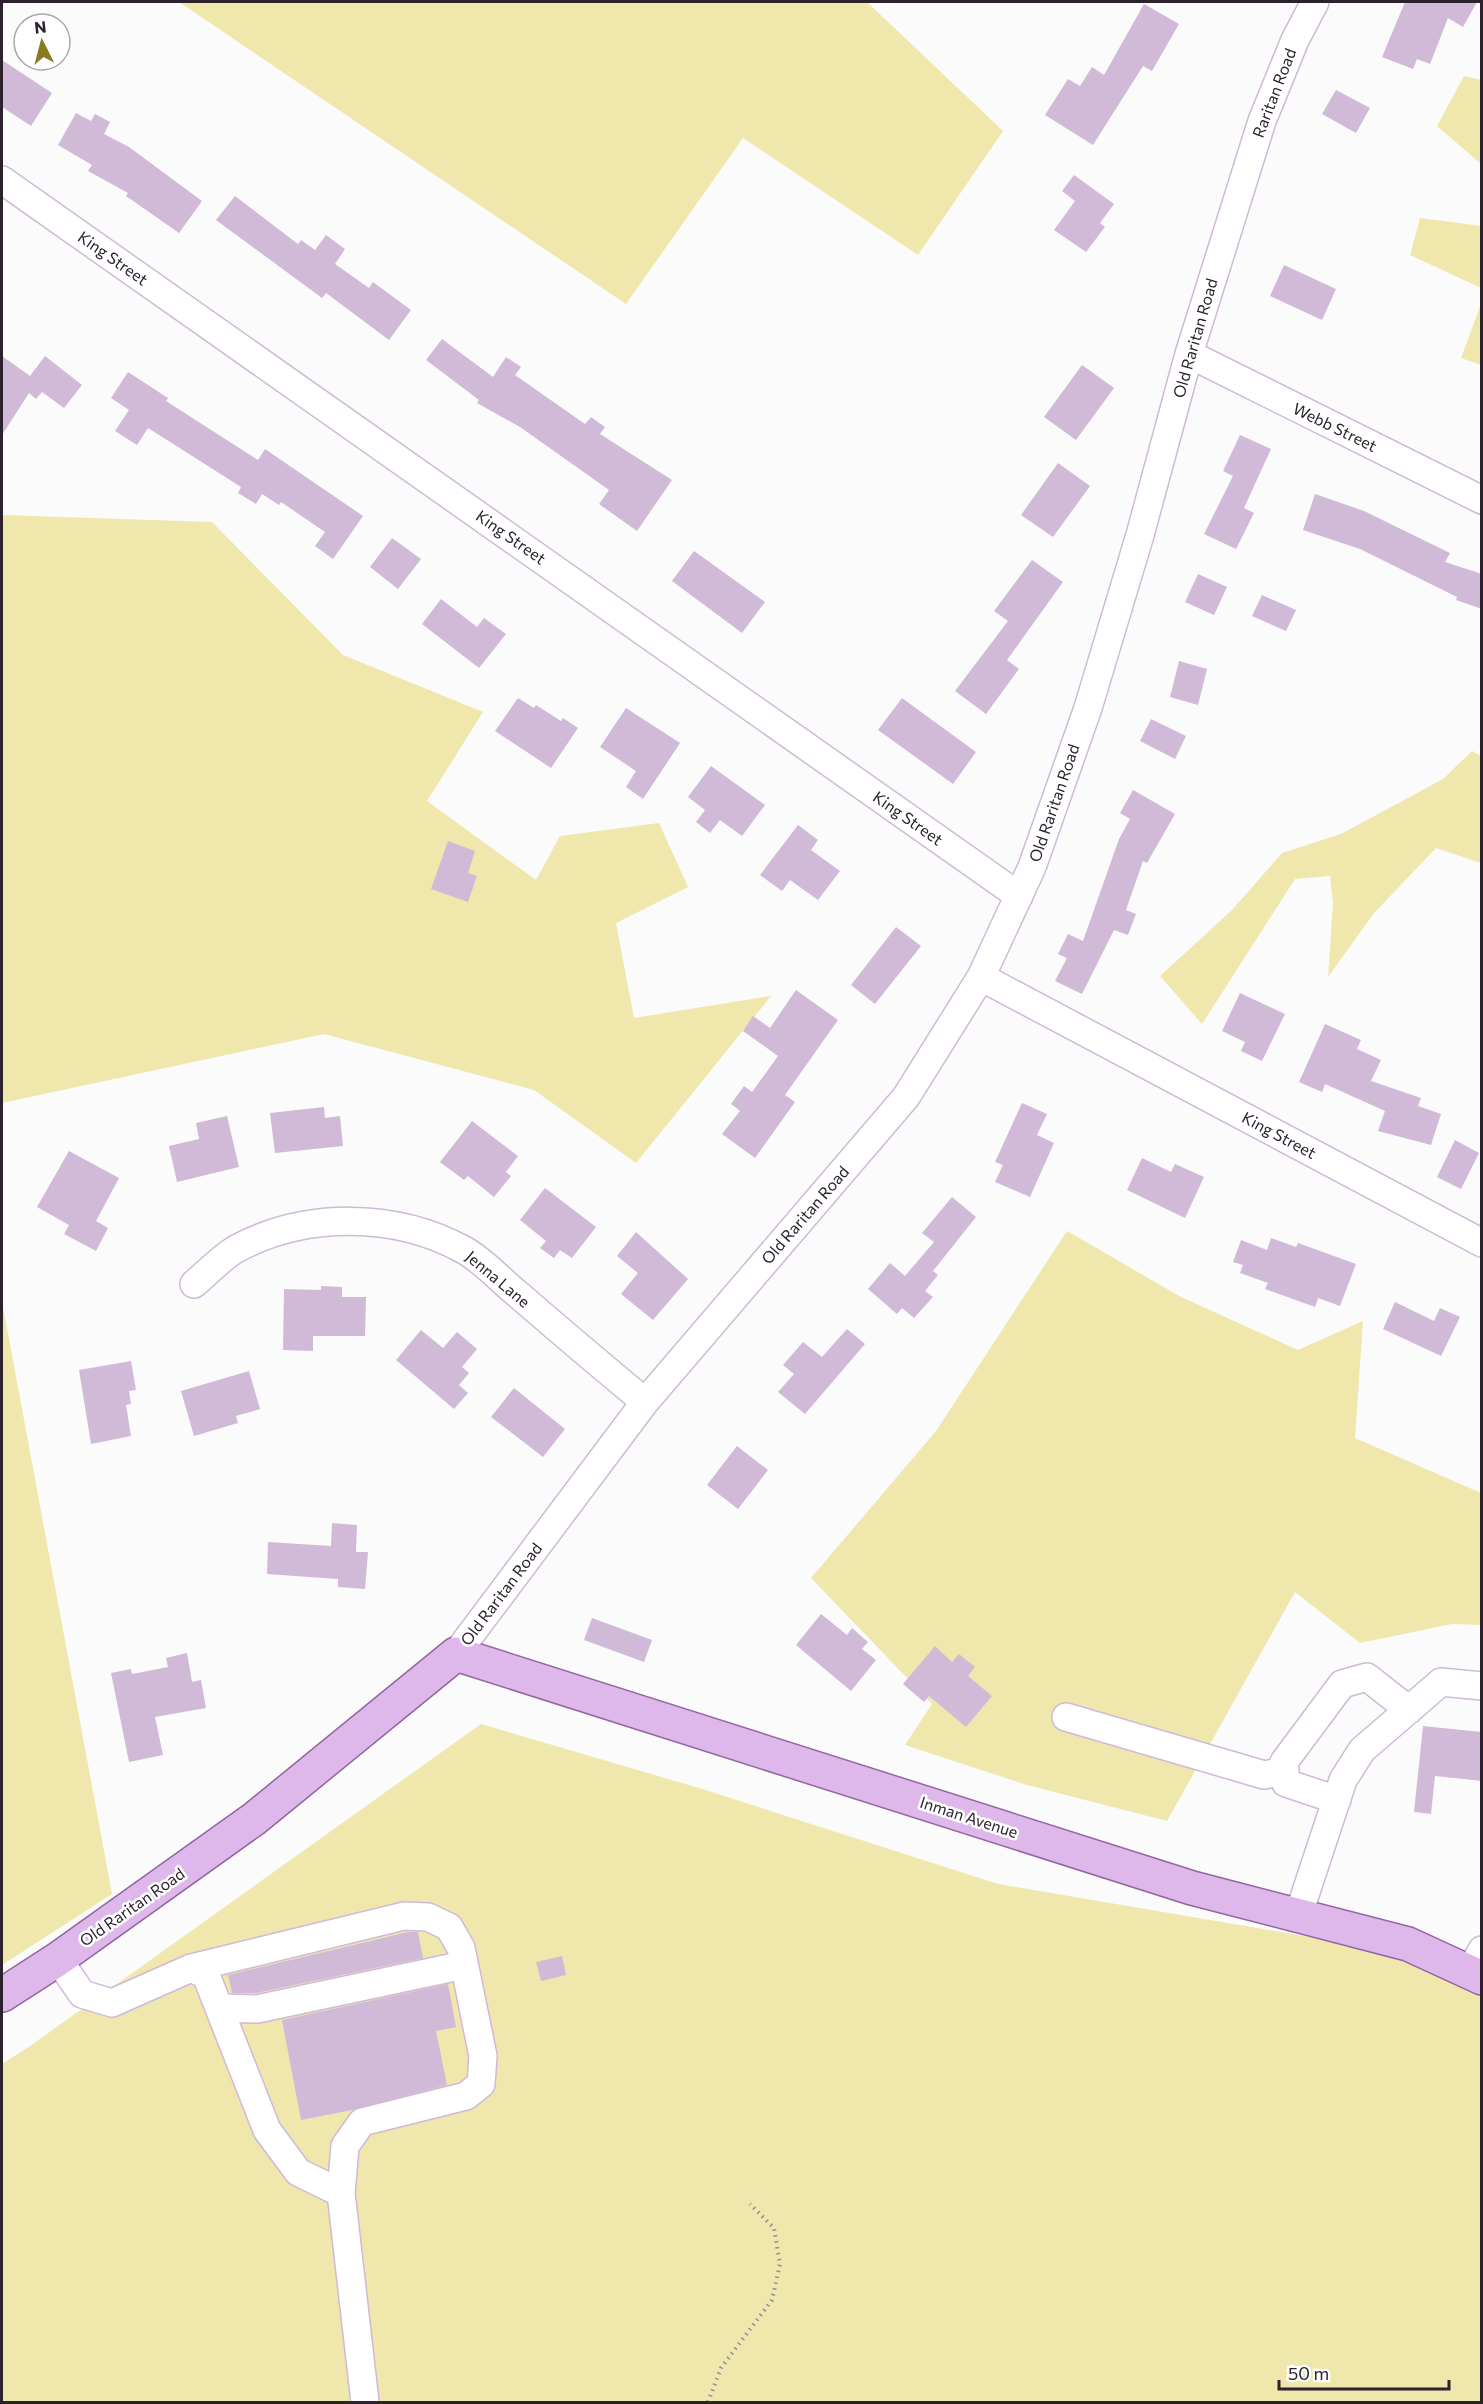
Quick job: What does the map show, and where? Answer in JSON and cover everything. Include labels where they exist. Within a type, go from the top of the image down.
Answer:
[{"type":"main road","name":"Inman Avenue","points":[[456,1654],[1192,1888],[1408,1944],[1478,1967]]},
{"type":"main road","name":"Old Raritan Road","points":[[2,1995],[58,1959],[254,1819],[456,1654]]},
{"type":"street","name":"Raritan Road","points":[[1240,187],[1266,111],[1295,40],[1315,2]]},
{"type":"street","name":"King Street","points":[[2,180],[1019,896]]},
{"type":"street","name":"Old Raritan Road","points":[[456,1654],[645,1402],[906,1097],[981,977],[1032,867],[1098,675],[1189,354],[1240,187]]},
{"type":"street","name":"Webb Street","points":[[1189,354],[1482,500]]},
{"type":"street","name":"King Street","points":[[981,977],[1482,1244]]},
{"type":"street","name":"Jenna Lane","points":[[194,1284],[233,1251],[279,1231],[304,1225],[346,1221],[405,1227],[429,1234],[465,1251],[645,1402]]},
{"type":"street","points":[[1336,1800],[1286,1782],[1284,1762],[1342,1684],[1367,1677],[1409,1710]]},
{"type":"street","points":[[1298,1916],[1343,1780],[1362,1750],[1441,1682],[1482,1686]]},
{"type":"street","points":[[1066,1717],[1264,1775],[1285,1771]]},
{"type":"street","points":[[58,1959],[82,1994],[112,2003],[191,1968],[404,1916],[428,1917],[449,1927],[461,1948],[483,2056],[481,2084],[466,2096],[362,2122],[345,2146],[341,2193],[365,2403]]},
{"type":"street","points":[[219,2008],[257,2009],[464,1965]]},
{"type":"street","points":[[191,1968],[206,1975],[267,2130],[298,2172],[341,2193]]},
{"type":"street","points":[[232,2043],[257,2009]]},
{"type":"path","points":[[708,2403],[721,2368],[772,2300],[780,2264],[774,2228],[750,2204]]},
{"type":"shaded area","points":[[179,2],[867,2],[1003,131],[918,255],[743,138],[626,304]]},
{"type":"shaded area","points":[[1464,76],[1481,80],[1481,164],[1437,126]]},
{"type":"shaded area","points":[[1420,218],[1481,226],[1481,288],[1410,255]]},
{"type":"shaded area","points":[[1481,304],[1482,365],[1461,358]]},
{"type":"shaded area","points":[[2,515],[212,522],[343,655],[483,712],[427,801],[536,880],[560,836],[659,823],[688,887],[616,923],[634,1018],[771,996],[636,1163],[534,1090],[324,1034],[2,1103]]},
{"type":"shaded area","points":[[1472,751],[1481,756],[1481,863],[1436,848],[1374,913],[1328,977],[1333,903],[1330,876],[1295,879],[1202,1024],[1160,976],[1232,910],[1282,853],[1341,834],[1443,779]]},
{"type":"shaded area","points":[[1067,1231],[1181,1297],[1298,1350],[1363,1321],[1355,1438],[1481,1493],[1481,1625],[1452,1624],[1360,1643],[1295,1592],[1167,1821],[1027,1785],[905,1745],[932,1704],[811,1578],[936,1431]]},
{"type":"shaded area","points":[[2,1301],[112,1894],[2,1965]]},
{"type":"shaded area","points":[[481,1724],[699,1788],[998,1884],[1387,1950],[1481,1995],[1481,2402],[2,2402],[2,2064]]},
{"type":"building","points":[[1405,2],[1477,2],[1463,27],[1448,18],[1430,64],[1417,59],[1413,69],[1382,57]]},
{"type":"building","points":[[1144,4],[1179,24],[1152,71],[1143,66],[1093,145],[1045,115],[1068,79],[1080,86],[1092,67],[1104,75]]},
{"type":"building","points":[[2,60],[12,67],[12,72],[20,72],[52,93],[31,126],[2,107]]},
{"type":"building","points":[[1336,90],[1370,108],[1356,133],[1322,114]]},
{"type":"building","points":[[76,113],[91,121],[95,114],[110,122],[104,134],[129,147],[202,201],[179,233],[126,196],[128,193],[88,171],[92,165],[58,145]]},
{"type":"building","points":[[1074,175],[1114,204],[1100,223],[1105,227],[1086,252],[1054,230],[1075,201],[1062,191]]},
{"type":"building","points":[[235,196],[298,244],[301,240],[315,250],[326,235],[345,249],[335,264],[369,288],[373,282],[411,310],[389,340],[326,293],[322,298],[216,220]]},
{"type":"building","points":[[1284,265],[1336,289],[1322,320],[1270,296]]},
{"type":"building","points":[[442,339],[493,377],[506,357],[521,367],[515,375],[585,424],[591,417],[605,427],[600,434],[672,480],[637,531],[599,504],[609,490],[520,427],[477,403],[479,400],[426,360]]},
{"type":"building","points":[[2,356],[30,376],[45,356],[82,385],[64,408],[42,392],[36,399],[29,393],[2,435]]},
{"type":"building","points":[[1082,365],[1114,388],[1076,440],[1044,417]]},
{"type":"building","points":[[128,372],[168,398],[166,401],[258,460],[265,449],[363,516],[333,559],[315,546],[325,532],[281,502],[279,505],[262,494],[256,504],[238,493],[241,487],[148,428],[137,445],[115,431],[129,410],[111,398]]},
{"type":"building","points":[[1240,435],[1271,449],[1244,508],[1254,513],[1236,549],[1204,534],[1233,476],[1223,471]]},
{"type":"building","points":[[1058,463],[1090,486],[1053,537],[1021,515]]},
{"type":"building","points":[[1315,494],[1364,511],[1450,553],[1445,562],[1482,574],[1482,609],[1456,600],[1457,597],[1360,549],[1303,530]]},
{"type":"building","points":[[392,538],[421,559],[398,589],[370,567]]},
{"type":"building","points":[[694,551],[765,602],[742,633],[672,581]]},
{"type":"building","points":[[1032,560],[1063,582],[1007,660],[1019,669],[986,714],[955,691],[1008,621],[994,611]]},
{"type":"building","points":[[1198,574],[1227,587],[1214,615],[1185,602]]},
{"type":"building","points":[[1262,595],[1296,610],[1286,631],[1252,616]]},
{"type":"building","points":[[441,599],[477,627],[484,618],[506,634],[479,668],[422,624]]},
{"type":"building","points":[[1179,661],[1207,669],[1198,705],[1170,697]]},
{"type":"building","points":[[518,698],[534,708],[536,705],[561,721],[563,718],[578,728],[551,768],[495,731]]},
{"type":"building","points":[[902,698],[976,752],[953,784],[878,730]]},
{"type":"building","points":[[626,708],[680,743],[643,799],[626,787],[636,771],[600,747]]},
{"type":"building","points":[[1151,719],[1186,736],[1175,759],[1140,741]]},
{"type":"building","points":[[711,766],[765,805],[742,836],[720,820],[710,833],[696,822],[705,810],[688,797]]},
{"type":"building","points":[[1133,790],[1175,814],[1147,863],[1143,861],[1126,910],[1136,914],[1128,935],[1114,930],[1082,994],[1055,981],[1067,958],[1058,954],[1068,934],[1083,941],[1119,839],[1130,819],[1120,813]]},
{"type":"building","points":[[798,825],[818,840],[811,850],[840,871],[818,900],[790,880],[782,891],[760,875]]},
{"type":"building","points":[[448,841],[475,851],[468,873],[477,876],[468,902],[431,889]]},
{"type":"building","points":[[896,927],[921,946],[875,1004],[851,985]]},
{"type":"building","points":[[796,990],[838,1020],[785,1095],[795,1102],[755,1158],[722,1134],[740,1111],[731,1104],[744,1086],[752,1092],[778,1056],[743,1031],[753,1016],[770,1028]]},
{"type":"building","points":[[1240,993],[1285,1014],[1262,1061],[1241,1051],[1245,1042],[1222,1031]]},
{"type":"building","points":[[1325,1024],[1361,1040],[1357,1049],[1381,1060],[1371,1081],[1421,1098],[1418,1106],[1441,1114],[1431,1145],[1378,1131],[1385,1111],[1325,1084],[1322,1092],[1299,1082]]},
{"type":"building","points":[[1022,1103],[1047,1114],[1037,1135],[1054,1143],[1030,1197],[995,1182],[1003,1165],[995,1162]]},
{"type":"building","points":[[324,1107],[325,1118],[340,1116],[343,1146],[275,1153],[270,1113]]},
{"type":"building","points":[[227,1116],[239,1167],[177,1182],[169,1146],[199,1139],[196,1123]]},
{"type":"building","points":[[472,1121],[518,1156],[506,1172],[511,1176],[494,1197],[468,1176],[464,1180],[440,1162]]},
{"type":"building","points":[[1455,1140],[1479,1153],[1461,1189],[1437,1177]]},
{"type":"building","points":[[69,1151],[119,1178],[96,1221],[108,1228],[96,1251],[64,1234],[69,1225],[37,1207]]},
{"type":"building","points":[[1142,1158],[1171,1172],[1175,1164],[1204,1177],[1185,1218],[1127,1190]]},
{"type":"building","points":[[545,1188],[596,1227],[572,1258],[560,1250],[554,1258],[540,1248],[546,1241],[520,1220]]},
{"type":"building","points":[[952,1197],[976,1217],[933,1271],[938,1275],[925,1291],[933,1297],[914,1318],[902,1308],[897,1314],[868,1289],[890,1263],[905,1276],[934,1242],[922,1233]]},
{"type":"building","points":[[636,1232],[688,1279],[653,1320],[621,1294],[638,1273],[617,1256]]},
{"type":"building","points":[[1271,1238],[1296,1247],[1298,1243],[1356,1264],[1340,1306],[1318,1298],[1315,1307],[1265,1289],[1268,1283],[1240,1273],[1243,1265],[1233,1262],[1241,1240],[1267,1250]]},
{"type":"building","points":[[321,1286],[342,1287],[342,1297],[366,1297],[365,1336],[313,1336],[313,1351],[283,1350],[284,1289],[321,1290]]},
{"type":"building","points":[[1395,1302],[1434,1321],[1440,1308],[1460,1317],[1441,1356],[1383,1329]]},
{"type":"building","points":[[847,1329],[865,1344],[805,1414],[778,1392],[794,1374],[783,1365],[803,1342],[822,1357]]},
{"type":"building","points":[[421,1330],[443,1348],[457,1332],[477,1349],[462,1367],[469,1373],[459,1385],[468,1393],[454,1409],[396,1360]]},
{"type":"building","points":[[131,1361],[136,1390],[129,1391],[131,1404],[126,1405],[131,1436],[91,1444],[79,1370]]},
{"type":"building","points":[[249,1371],[260,1409],[236,1416],[238,1423],[194,1436],[181,1391]]},
{"type":"building","points":[[514,1388],[565,1429],[543,1457],[491,1417]]},
{"type":"building","points":[[737,1446],[768,1470],[738,1509],[707,1485]]},
{"type":"building","points":[[332,1523],[357,1525],[356,1552],[368,1552],[365,1589],[338,1587],[338,1579],[267,1574],[268,1542],[331,1546]]},
{"type":"building","points":[[821,1614],[847,1635],[852,1628],[868,1642],[862,1649],[876,1660],[851,1691],[796,1645]]},
{"type":"building","points":[[592,1618],[652,1640],[644,1662],[584,1640]]},
{"type":"building","points":[[935,1646],[952,1662],[959,1654],[975,1667],[968,1676],[992,1696],[966,1727],[929,1696],[924,1702],[903,1684]]},
{"type":"building","points":[[187,1653],[192,1682],[201,1680],[206,1708],[155,1717],[163,1755],[129,1762],[111,1673],[131,1669],[132,1674],[168,1667],[166,1658]]},
{"type":"building","points":[[1423,1726],[1482,1732],[1482,1781],[1435,1776],[1431,1814],[1414,1812]]},
{"type":"building","points":[[408,1932],[418,1932],[423,1958],[256,1993],[232,1993],[228,1975]]},
{"type":"building","points":[[562,1956],[566,1975],[541,1981],[536,1962]]},
{"type":"building","points":[[448,1984],[456,2027],[436,2031],[447,2085],[352,2110],[301,2120],[282,2020]]}]
